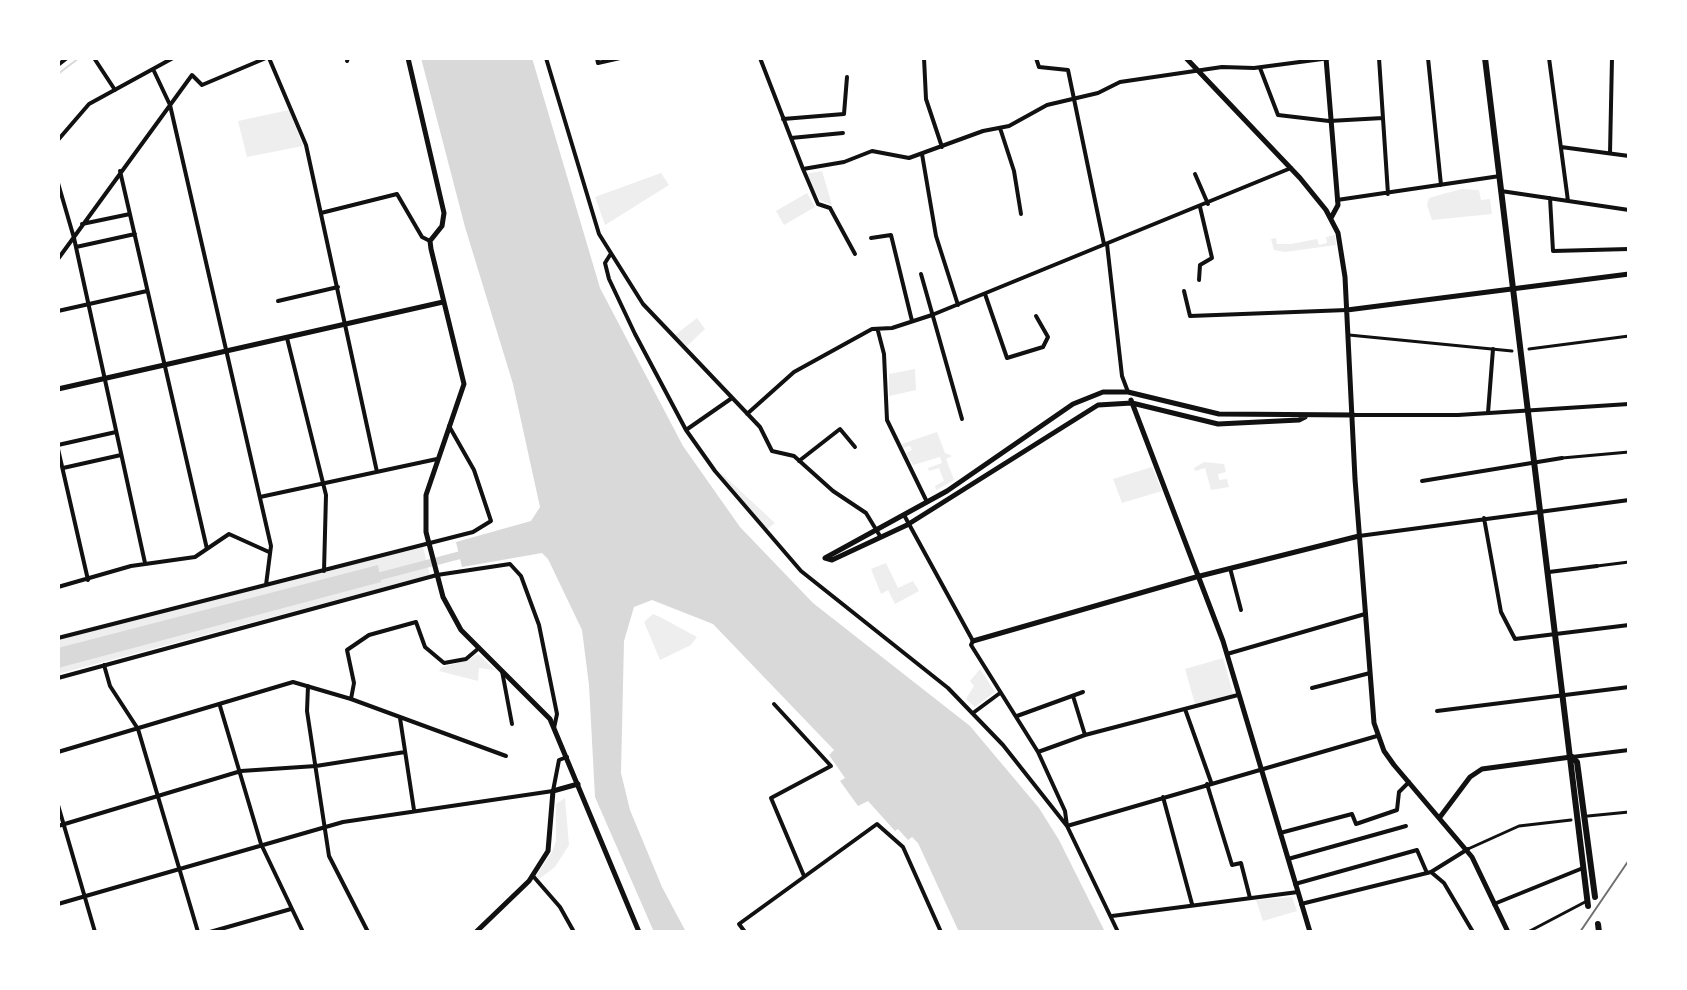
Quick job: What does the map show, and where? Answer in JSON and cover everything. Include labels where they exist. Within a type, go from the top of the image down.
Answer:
[{"type":"main road","points":[[1485,58],[1588,904]]},
{"type":"main road","points":[[1572,757],[1577,762],[1595,897]]},
{"type":"street","points":[[58,64],[67,58]]},
{"type":"street","points":[[94,58],[115,90]]},
{"type":"street","points":[[58,140],[89,104],[173,58]]},
{"type":"street","points":[[58,259],[192,75],[202,85],[267,58],[306,145],[377,472]]},
{"type":"street","points":[[408,58],[444,213],[442,226],[430,241]]},
{"type":"street","points":[[546,58],[583,187],[610,255],[654,319],[760,427],[772,451],[799,461],[833,491],[866,513],[879,533]]},
{"type":"street","points":[[597,58],[598,63],[620,58]]},
{"type":"street","points":[[760,58],[818,204],[830,208],[855,254]]},
{"type":"street","points":[[924,58],[926,99],[942,147]]},
{"type":"street","points":[[1036,58],[1039,67],[1068,70],[1105,245],[1122,376],[1227,654],[1310,932]]},
{"type":"street","points":[[1186,58],[1291,168],[1331,218],[1342,250],[1359,536],[1377,736],[1384,751],[1468,849],[1508,932]]},
{"type":"street","points":[[803,169],[844,162],[872,151],[909,158],[1000,128],[1047,105],[1098,93],[1120,82],[1328,58],[1329,121],[1338,210],[1331,218]]},
{"type":"street","points":[[1379,58],[1388,194]]},
{"type":"street","points":[[1428,58],[1441,185]]},
{"type":"street","points":[[1549,58],[1568,201]]},
{"type":"street","points":[[1610,153],[1612,58]]},
{"type":"street","points":[[1260,68],[1278,115],[1329,121],[1383,118]]},
{"type":"street","points":[[153,69],[170,105],[271,546],[266,585]]},
{"type":"street","points":[[783,119],[844,114],[847,77]]},
{"type":"street","points":[[1000,128],[1014,171],[1021,214]]},
{"type":"street","points":[[791,138],[843,133]]},
{"type":"street","points":[[1561,147],[1629,156]]},
{"type":"street","points":[[922,154],[936,236],[958,305]]},
{"type":"street","points":[[747,414],[794,372],[878,330],[912,322],[958,305],[1291,168]]},
{"type":"street","points":[[120,171],[207,549]]},
{"type":"street","points":[[1195,174],[1208,204]]},
{"type":"street","points":[[1337,200],[1500,176]]},
{"type":"street","points":[[58,183],[74,238],[145,563]]},
{"type":"street","points":[[1501,191],[1629,210]]},
{"type":"street","points":[[321,213],[397,194],[422,237],[430,241]]},
{"type":"street","points":[[1550,198],[1553,251],[1629,249]]},
{"type":"street","points":[[1199,280],[1200,265],[1212,258],[1200,207]]},
{"type":"street","points":[[82,224],[130,214]]},
{"type":"street","points":[[76,247],[135,234]]},
{"type":"street","points":[[871,238],[891,235],[912,322]]},
{"type":"street","points":[[430,241],[464,384],[426,495],[430,545],[437,573],[452,619],[538,705],[554,728],[639,932]]},
{"type":"street","points":[[610,255],[605,263],[609,279],[686,430],[737,501],[801,571],[948,688],[973,713],[1067,826],[1118,932]]},
{"type":"street","points":[[921,274],[962,419]]},
{"type":"street","points":[[1184,291],[1190,316],[1347,310],[1629,274]]},
{"type":"street","points":[[278,301],[338,287]]},
{"type":"street","points":[[58,311],[147,291]]},
{"type":"street","points":[[985,294],[1007,358],[1043,347],[1048,337],[1036,316]]},
{"type":"street","points":[[58,389],[443,302]]},
{"type":"street","points":[[878,330],[884,354],[887,420],[927,502]]},
{"type":"street","points":[[1349,335],[1512,351]]},
{"type":"street","points":[[1529,349],[1629,336]]},
{"type":"street","points":[[287,338],[324,484],[324,571]]},
{"type":"street","points":[[1488,413],[1493,349]]},
{"type":"street","points":[[1305,417],[1263,424],[1218,424],[1132,403],[1110,403],[1087,410],[907,525],[879,533],[825,558],[832,560],[879,533],[1073,404],[1103,392],[1128,392],[1219,414],[1305,417],[1488,413],[1629,404]]},
{"type":"street","points":[[686,430],[732,398]]},
{"type":"street","points":[[58,638],[473,532],[491,521],[474,470],[449,426]]},
{"type":"street","points":[[799,461],[840,429],[855,447]]},
{"type":"street","points":[[88,580],[58,447],[116,432]]},
{"type":"street","points":[[1422,481],[1535,461],[1629,452]]},
{"type":"street","points":[[63,468],[121,455]]},
{"type":"street","points":[[260,497],[437,459]]},
{"type":"street","points":[[973,641],[1196,577],[1359,536],[1629,500]]},
{"type":"street","points":[[904,515],[973,641],[971,645],[1038,752],[1065,811],[1067,826]]},
{"type":"street","points":[[1484,518],[1501,612],[1515,639],[1629,625]]},
{"type":"street","points":[[58,587],[145,563],[195,557],[229,534],[269,553]]},
{"type":"street","points":[[1549,572],[1629,562]]},
{"type":"street","points":[[58,678],[437,573],[496,565],[515,566],[539,625],[557,714],[554,728]]},
{"type":"street","points":[[1230,568],[1241,610]]},
{"type":"street","points":[[1227,654],[1365,614]]},
{"type":"street","points":[[351,699],[354,683],[347,650],[369,635],[416,622],[425,647],[444,663],[466,659],[479,648]]},
{"type":"street","points":[[104,665],[110,686],[138,729],[198,932]]},
{"type":"street","points":[[502,671],[512,724]]},
{"type":"street","points":[[1312,688],[1370,673]]},
{"type":"street","points":[[58,752],[293,682],[351,699],[506,756]]},
{"type":"street","points":[[308,686],[307,711],[329,856],[368,932]]},
{"type":"street","points":[[1437,711],[1629,687]]},
{"type":"street","points":[[1017,716],[1083,692]]},
{"type":"street","points":[[973,713],[1000,693]]},
{"type":"street","points":[[1038,752],[1085,735],[1238,695]]},
{"type":"street","points":[[1073,696],[1085,735]]},
{"type":"street","points":[[774,704],[831,766],[771,798],[804,876]]},
{"type":"street","points":[[220,706],[261,844],[303,932]]},
{"type":"street","points":[[1185,709],[1232,865],[1241,863],[1250,898]]},
{"type":"street","points":[[400,718],[414,810]]},
{"type":"street","points":[[1067,826],[1377,736]]},
{"type":"street","points":[[1440,817],[1470,777],[1482,769],[1629,750]]},
{"type":"street","points":[[61,826],[241,771],[316,766],[405,752]]},
{"type":"street","points":[[476,932],[533,876],[551,844],[553,791],[559,760],[567,757]]},
{"type":"street","points":[[1280,833],[1352,814],[1356,824],[1397,810],[1399,792],[1409,782]]},
{"type":"street","points":[[58,904],[325,826],[553,791],[578,784]]},
{"type":"street","points":[[1163,797],[1192,904]]},
{"type":"street","points":[[58,805],[61,826],[95,932]]},
{"type":"street","points":[[1588,816],[1629,812]]},
{"type":"street","points":[[1301,904],[1429,872],[1468,849],[1519,826],[1571,820]]},
{"type":"street","points":[[745,932],[739,924],[877,824],[903,847],[941,932]]},
{"type":"street","points":[[1288,859],[1406,826]]},
{"type":"street","points":[[1295,884],[1417,850],[1429,872],[1444,883],[1473,932]]},
{"type":"street","points":[[1494,904],[1583,868]]},
{"type":"street","points":[[533,876],[560,907],[574,932]]},
{"type":"street","points":[[1112,916],[1298,892]]},
{"type":"street","points":[[1528,932],[1588,904]]},
{"type":"street","points":[[1629,907],[1629,917]]},
{"type":"street","points":[[210,932],[291,909]]},
{"type":"shaded area","points":[[421,58],[532,58],[600,288],[683,446],[740,527],[813,603],[970,726],[1039,808],[1059,840],[1105,932],[959,932],[918,843],[912,837],[908,840],[898,829],[895,831],[868,801],[858,806],[840,781],[845,778],[829,755],[834,750],[713,624],[652,600],[634,607],[624,641],[621,773],[630,810],[662,887],[686,932],[654,932],[595,797],[589,685],[582,630],[548,559],[542,553],[462,567],[456,542],[531,521],[540,507],[513,384],[465,227]]},
{"type":"shaded area","points":[[289,110],[303,146],[247,157],[238,121]]},
{"type":"shaded area","points":[[822,171],[832,205],[820,200],[805,174]]},
{"type":"shaded area","points":[[661,173],[669,185],[605,225],[595,197]]},
{"type":"shaded area","points":[[1461,189],[1479,190],[1481,200],[1490,199],[1492,214],[1432,220],[1427,205],[1429,198]]},
{"type":"shaded area","points":[[807,193],[815,207],[784,225],[776,211]]},
{"type":"shaded area","points":[[1335,235],[1336,245],[1285,252],[1274,250],[1271,239],[1276,238],[1277,244],[1291,244],[1317,239],[1319,245],[1327,243],[1326,237]]},
{"type":"shaded area","points":[[697,318],[705,329],[687,346],[675,335]]},
{"type":"shaded area","points":[[915,369],[916,390],[889,396],[889,374]]},
{"type":"shaded area","points":[[937,432],[945,453],[952,456],[946,459],[954,480],[936,490],[935,486],[944,481],[939,468],[929,471],[928,468],[942,463],[940,457],[913,465],[906,453],[912,450],[910,446],[903,448],[902,444]]},
{"type":"shaded area","points":[[1204,462],[1224,464],[1226,472],[1218,474],[1219,480],[1227,479],[1229,487],[1211,490],[1205,468],[1195,471],[1194,468]]},
{"type":"shaded area","points":[[1152,467],[1162,491],[1122,503],[1113,479]]},
{"type":"shaded area","points":[[719,471],[775,523],[766,530]]},
{"type":"shaded area","points":[[423,547],[430,575],[58,674],[58,638]]},
{"type":"shaded area","points":[[886,563],[898,588],[913,581],[919,591],[895,604],[888,590],[881,594],[871,569]]},
{"type":"shaded area","points":[[378,565],[381,582],[58,668],[58,648]]},
{"type":"shaded area","points":[[653,614],[697,637],[691,645],[660,660],[644,622]]},
{"type":"shaded area","points":[[478,654],[495,670],[479,668],[478,681],[439,671],[442,667],[466,661]]},
{"type":"shaded area","points":[[1223,658],[1233,694],[1195,704],[1185,669]]},
{"type":"shaded area","points":[[980,669],[995,692],[975,707],[966,699],[974,686],[970,681]]},
{"type":"shaded area","points":[[565,798],[569,845],[555,867],[539,879],[536,876],[556,841],[556,804]]},
{"type":"shaded area","points":[[1292,897],[1297,911],[1263,921],[1256,900]]},
{"type":"waterway","points":[[58,74],[79,58]]},
{"type":"waterway","points":[[373,578],[468,553]]},
{"type":"railway","points":[[1580,932],[1629,860]]}]
